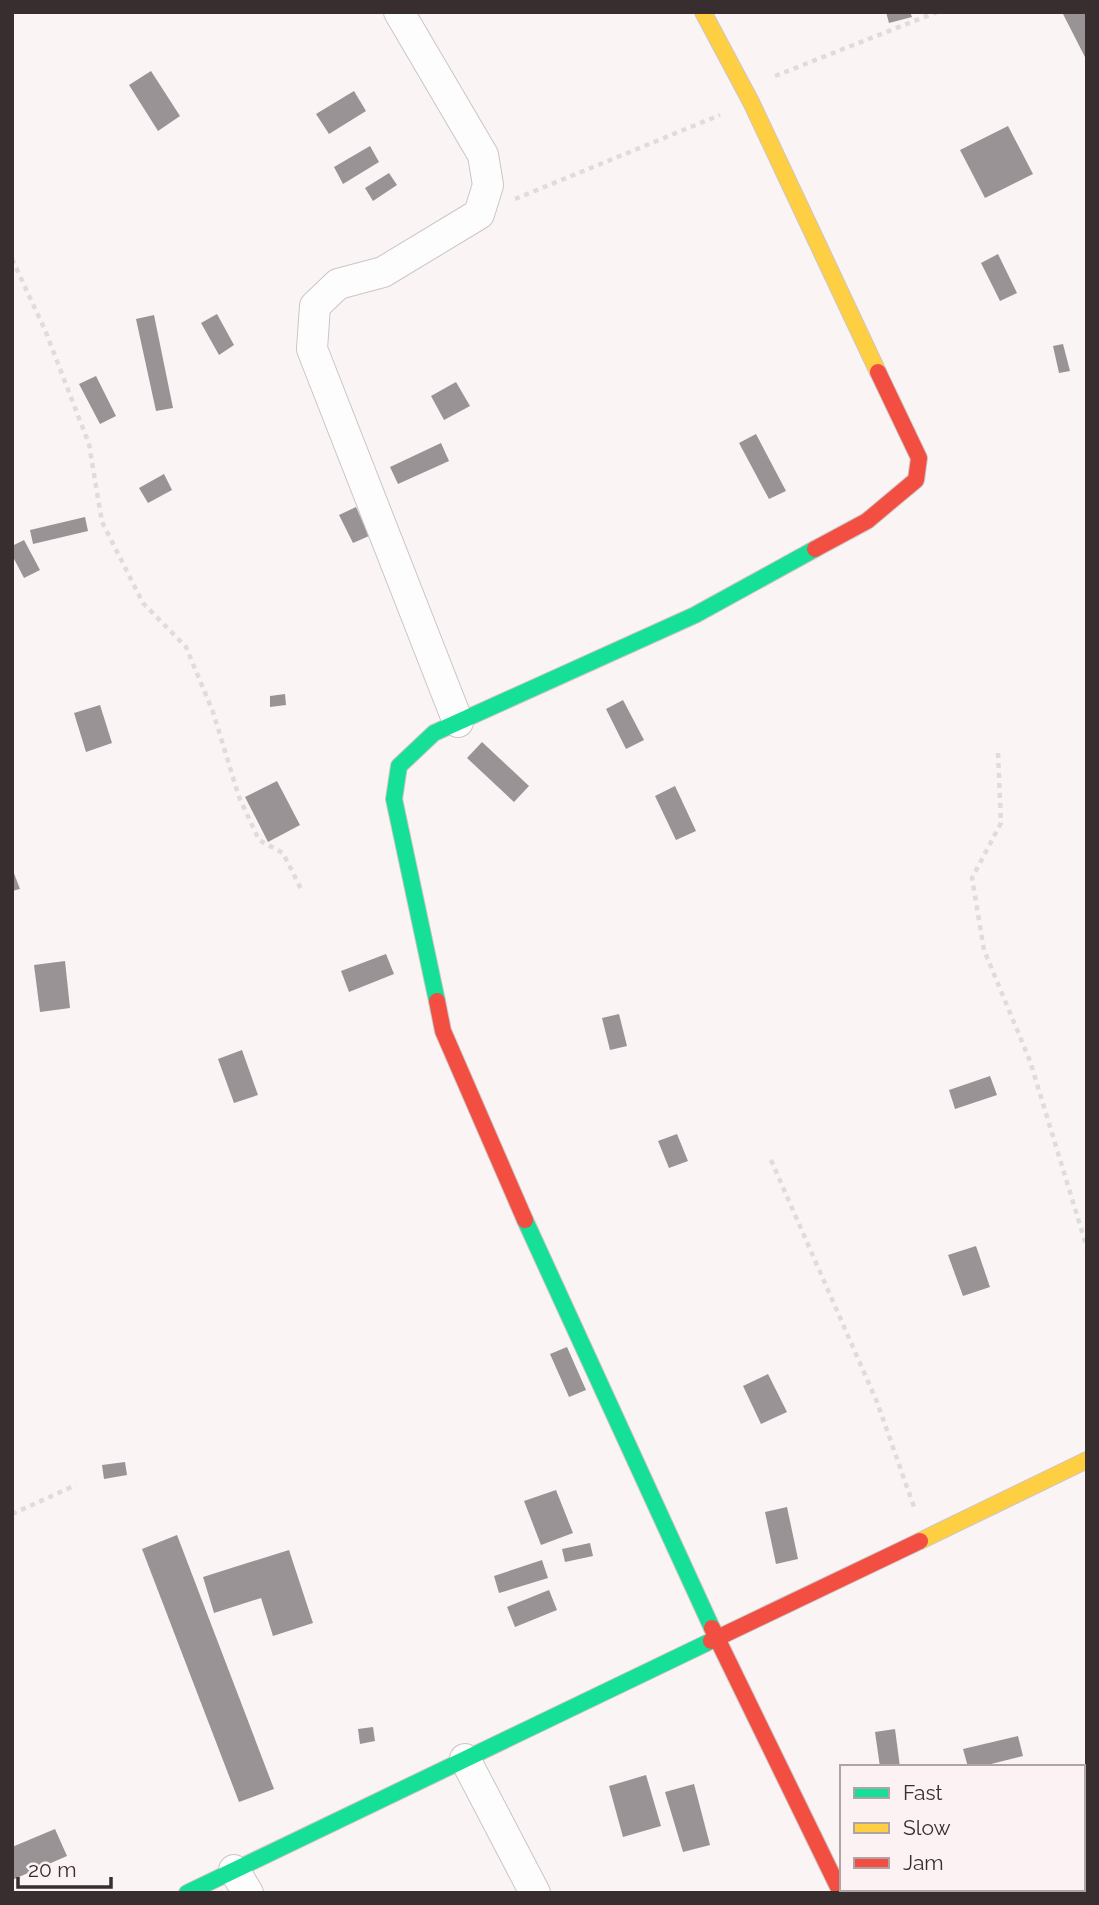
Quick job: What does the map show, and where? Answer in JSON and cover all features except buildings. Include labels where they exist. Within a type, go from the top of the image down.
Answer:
[{"type":"street","points":[[398,12],[483,155],[488,185],[479,214],[383,272],[338,284],[316,306],[312,349],[458,722]]},
{"type":"street","points":[[703,12],[751,102],[919,458],[916,480],[867,521],[695,615],[434,733],[399,766],[394,799],[443,1031],[533,1239],[716,1637],[840,1891]]},
{"type":"street","points":[[187,1893],[241,1881],[465,1759],[1087,1460]]},
{"type":"street","points":[[465,1759],[535,1893]]},
{"type":"path","points":[[479,214],[751,102],[759,83],[808,61],[937,12]]},
{"type":"path","points":[[12,259],[45,330],[89,444],[102,522],[143,603],[186,647],[213,712],[239,797],[259,840],[283,853],[301,889]]},
{"type":"path","points":[[998,753],[1001,823],[972,878],[984,950],[1030,1061],[1087,1248]]},
{"type":"path","points":[[771,1160],[877,1402],[925,1538]]},
{"type":"path","points":[[12,1514],[76,1485]]},
{"type":"traffic: fast","points":[[437,1001],[394,799],[399,766],[434,733],[695,615],[815,549]]},
{"type":"traffic: fast","points":[[525,1220],[712,1628]]},
{"type":"traffic: fast","points":[[187,1893],[711,1641]]},
{"type":"traffic: slow","points":[[703,12],[751,102],[878,372]]},
{"type":"traffic: slow","points":[[920,1541],[1087,1460]]},
{"type":"traffic: jam","points":[[815,549],[867,521],[916,480],[919,458],[878,372]]},
{"type":"traffic: jam","points":[[437,1001],[443,1031],[525,1220]]},
{"type":"traffic: jam","points":[[711,1641],[920,1541]]},
{"type":"traffic: jam","points":[[712,1628],[840,1891]]}]
